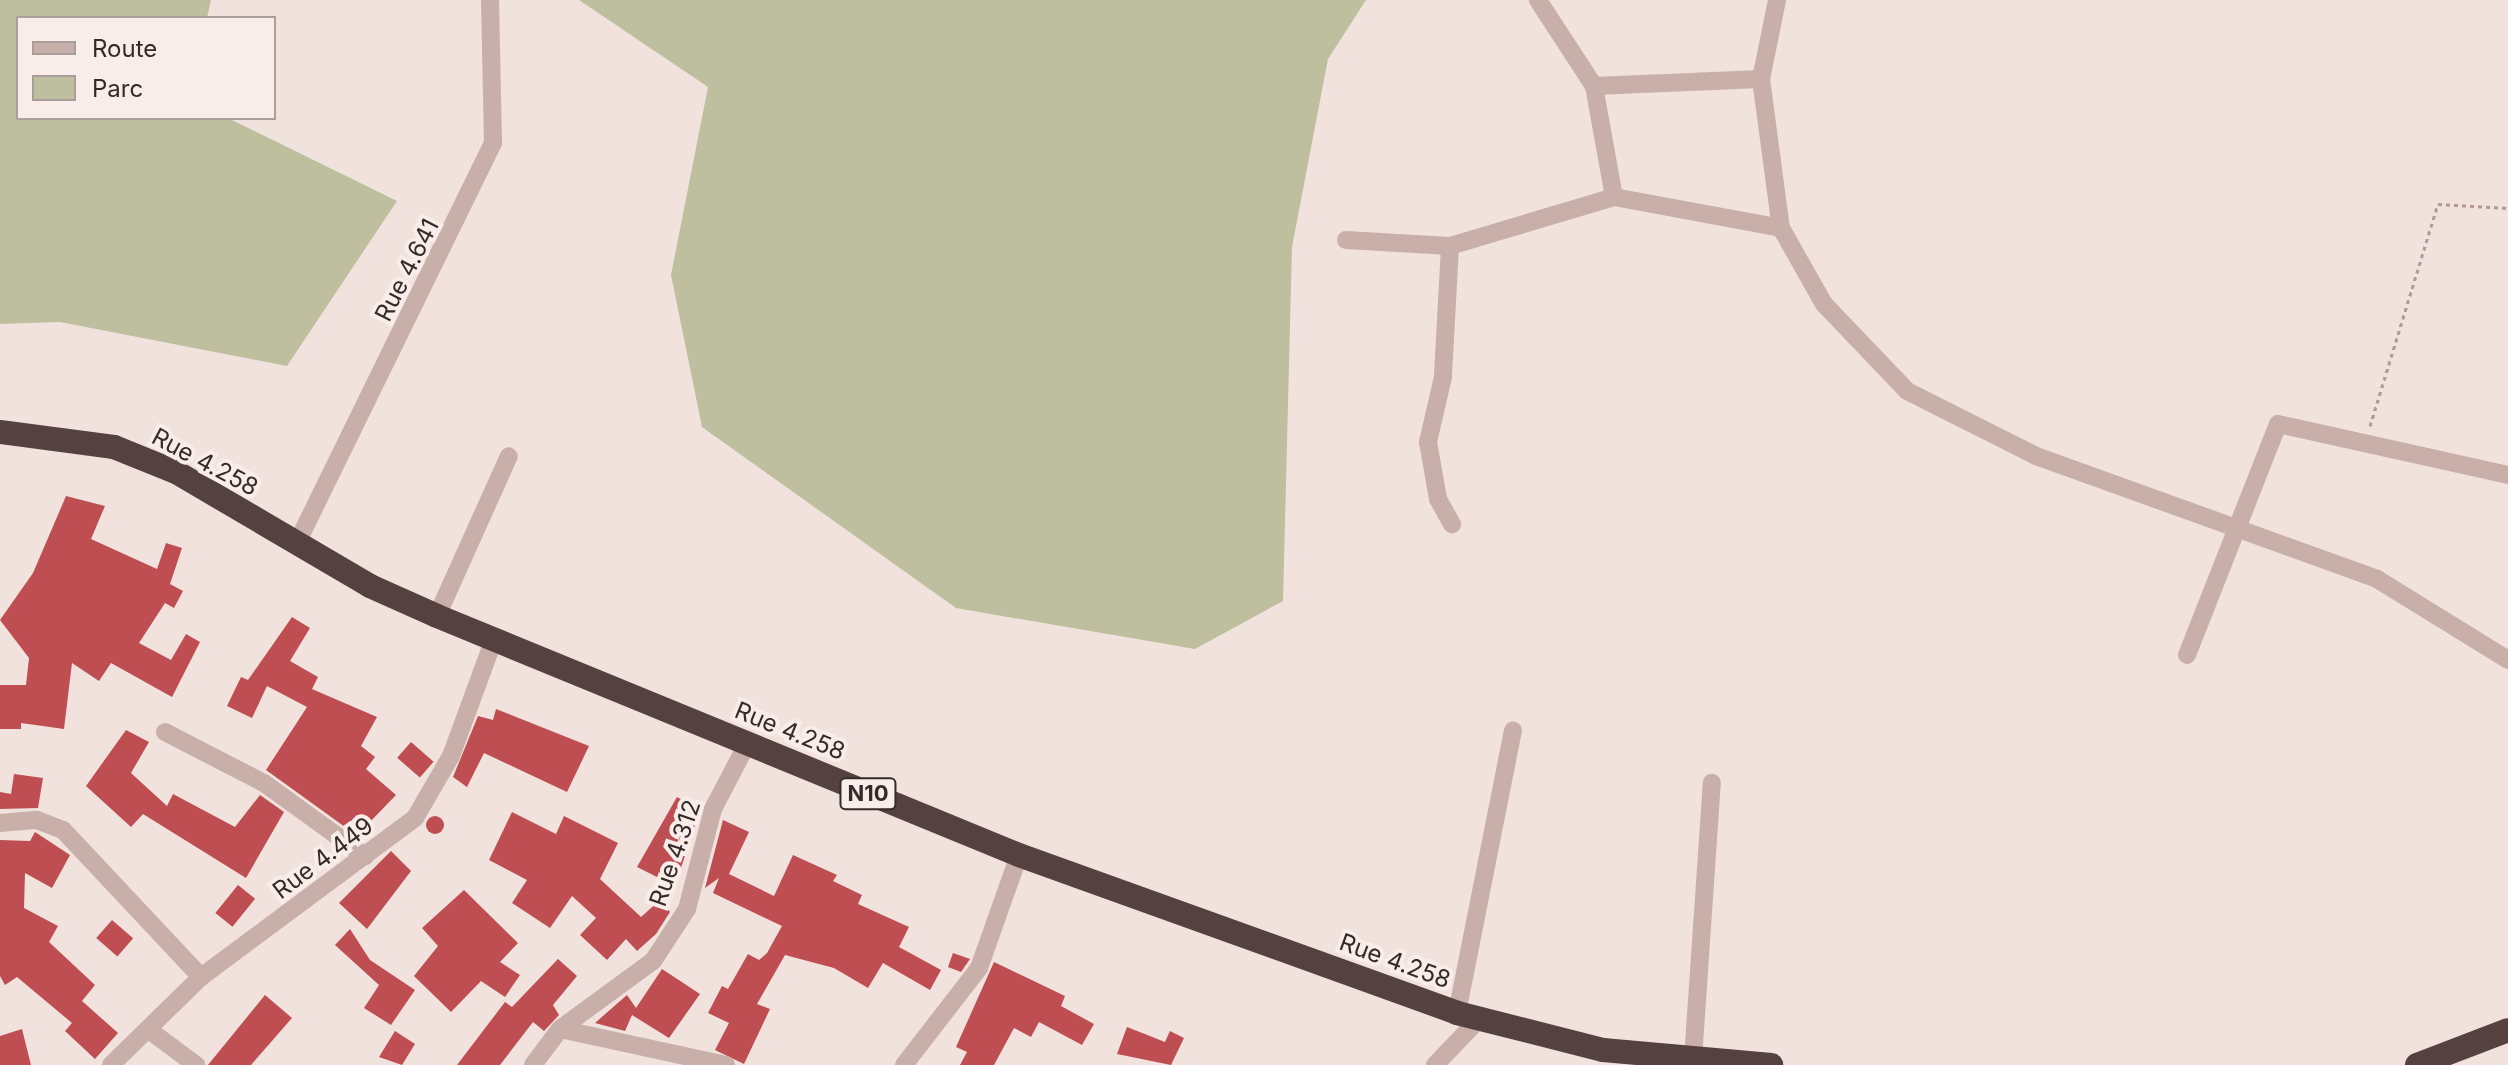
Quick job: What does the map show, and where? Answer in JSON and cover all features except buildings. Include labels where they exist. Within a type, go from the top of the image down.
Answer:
[{"type":"highway","name":"Rue 4.258","points":[[0,432],[114,447],[176,472],[296,545],[437,616],[1019,855],[1468,1016],[1603,1050],[1771,1065]]},
{"type":"highway","points":[[2417,1065],[2481,1043],[2508,1030]]},
{"type":"street","name":"Rue 4.641","points":[[296,545],[493,143],[490,0]]},
{"type":"street","points":[[1538,0],[1594,86],[1614,197]]},
{"type":"street","points":[[1777,0],[1761,79],[1781,228],[1824,304],[1907,391],[2036,456],[2377,579],[2508,660]]},
{"type":"street","points":[[1594,86],[1761,79]]},
{"type":"street","points":[[1346,240],[1450,246],[1614,197],[1781,228]]},
{"type":"street","points":[[1450,246],[1443,377],[1428,442],[1438,499],[1452,524]]},
{"type":"street","points":[[2187,655],[2232,527],[2278,424],[2366,441],[2508,475]]},
{"type":"street","points":[[437,616],[509,456]]},
{"type":"street","name":"Rue 4.449","points":[[111,1065],[201,977],[415,818],[437,784],[494,639]]},
{"type":"street","points":[[1435,1065],[1468,1016],[1513,730]]},
{"type":"street","points":[[165,732],[264,783],[365,856]]},
{"type":"street","name":"Rue 4.312","points":[[533,1065],[560,1029],[661,948],[687,909],[713,809],[747,744]]},
{"type":"street","points":[[1693,1059],[1712,783]]},
{"type":"street","points":[[0,823],[37,820],[63,830],[201,977]]},
{"type":"street","points":[[904,1065],[979,968],[1019,855]]},
{"type":"street","points":[[560,1029],[726,1065]]},
{"type":"street","points":[[149,1030],[196,1065]]},
{"type":"path","points":[[2366,441],[2438,204],[2508,208]]},
{"type":"green space","points":[[0,0],[211,0],[207,16],[16,16],[16,120],[232,120],[397,201],[287,366],[60,322],[0,324]]},
{"type":"green space","points":[[579,0],[1366,0],[1328,59],[1292,247],[1283,601],[1195,649],[956,608],[702,427],[671,275],[708,87]]}]
